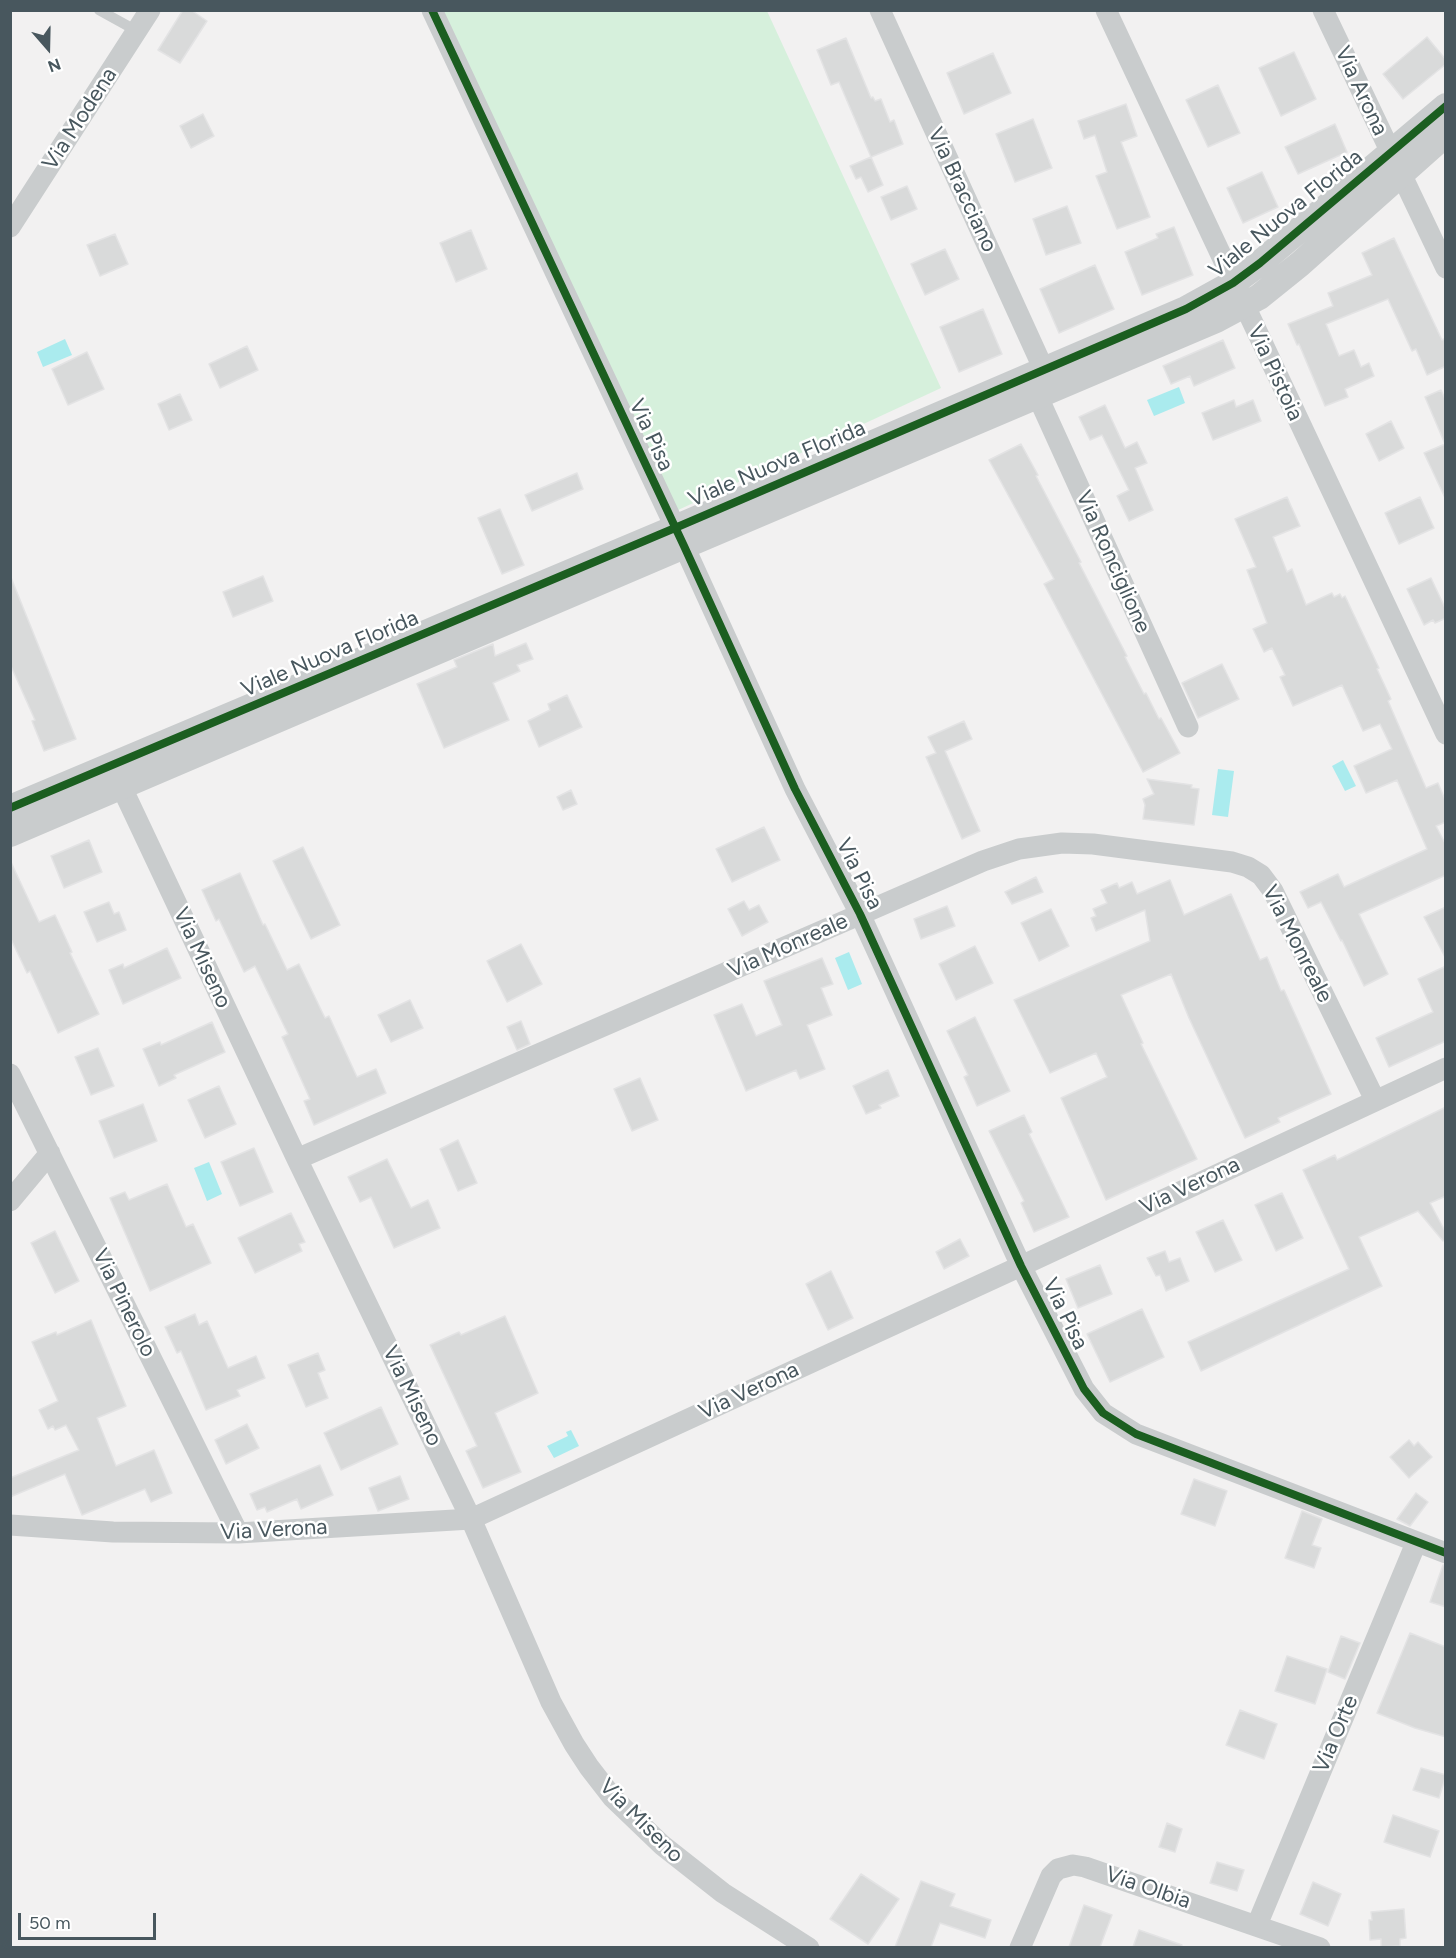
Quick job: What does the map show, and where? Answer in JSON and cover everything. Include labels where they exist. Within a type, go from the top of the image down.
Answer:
[{"type":"street","name":"Via Modena","points":[[14,214],[150,10]]},
{"type":"street","name":"Via Pisa","points":[[432,10],[795,789],[860,914],[1021,1266],[1078,1381],[1098,1407],[1116,1423],[1136,1434],[1446,1553]]},
{"type":"street","name":"Via Bracciano","points":[[880,10],[1044,369]]},
{"type":"street","name":"Via Pistoia","points":[[1106,10],[1446,734]]},
{"type":"street","name":"Via Arona","points":[[1323,10],[1446,268]]},
{"type":"street","name":"Viale Nuova Florida","points":[[1395,163],[1446,106]]},
{"type":"street","name":"Viale Nuova Florida","points":[[909,439],[1038,397],[1200,327],[1238,294],[1275,251],[1395,163],[1446,134]]},
{"type":"street","name":"Viale Nuova Florida","points":[[10,834],[116,777],[909,439],[1044,369],[1186,309],[1238,294]]},
{"type":"street","points":[[1038,397],[1038,390],[1045,378],[1044,369]]},
{"type":"street","name":"Via Ronciglione","points":[[1038,397],[1188,727]]},
{"type":"street","name":"Viale Nuova Florida","points":[[10,808],[116,777]]},
{"type":"street","name":"Via Miseno","points":[[116,777],[471,1519],[551,1702],[581,1756],[606,1790],[635,1821],[689,1868],[763,1920],[809,1947]]},
{"type":"street","name":"Via Monreale","points":[[297,1159],[983,861],[1008,852],[1062,843],[1093,844],[1222,861],[1248,867],[1261,875],[1270,886],[1375,1101]]},
{"type":"street","name":"Via Verona","points":[[10,1525],[113,1532],[238,1533],[471,1519],[1446,1068]]},
{"type":"street","name":"Via Pinerolo","points":[[10,1074],[238,1533]]},
{"type":"street","points":[[10,1201],[50,1153]]},
{"type":"street","name":"Via Orte","points":[[1257,1925],[1416,1543]]},
{"type":"street","name":"Via Olbia","points":[[1020,1947],[1048,1880],[1058,1869],[1068,1865],[1084,1867],[1320,1947]]},
{"type":"lane","points":[[99,10],[137,31]]},
{"type":"green space","points":[[441,11],[767,11],[941,388],[676,511]]},
{"type":"water","points":[[65,339],[72,355],[43,367],[37,352]]},
{"type":"water","points":[[1179,387],[1185,403],[1154,416],[1147,400]]},
{"type":"water","points":[[1343,760],[1356,786],[1345,791],[1332,766]]},
{"type":"water","points":[[1218,769],[1234,771],[1228,817],[1212,815]]},
{"type":"water","points":[[849,952],[862,984],[848,990],[835,958]]},
{"type":"water","points":[[209,1162],[222,1194],[207,1201],[194,1168]]},
{"type":"water","points":[[571,1430],[579,1446],[554,1458],[547,1446],[568,1436],[566,1432]]},
{"type":"building","points":[[183,10],[191,10],[207,21],[180,63],[158,50]]},
{"type":"building","points":[[1427,37],[1446,60],[1446,64],[1403,99],[1383,74]]},
{"type":"building","points":[[846,38],[871,98],[873,97],[875,101],[881,99],[890,122],[894,120],[903,144],[871,157],[839,82],[831,85],[817,50]]},
{"type":"building","points":[[1294,52],[1316,99],[1281,116],[1259,68]]},
{"type":"building","points":[[993,53],[1011,93],[964,114],[947,73]]},
{"type":"building","points":[[1218,85],[1240,133],[1208,147],[1186,100]]},
{"type":"building","points":[[1126,104],[1137,136],[1121,142],[1150,217],[1117,229],[1096,176],[1107,172],[1095,135],[1084,139],[1078,121]]},
{"type":"building","points":[[203,114],[214,136],[191,148],[180,126]]},
{"type":"building","points":[[1033,119],[1052,168],[1015,182],[996,134]]},
{"type":"building","points":[[1335,124],[1347,152],[1298,174],[1285,147]]},
{"type":"building","points":[[871,157],[883,185],[868,192],[861,177],[856,179],[850,166]]},
{"type":"building","points":[[1262,172],[1278,207],[1243,223],[1227,188]]},
{"type":"building","points":[[907,186],[917,209],[891,220],[881,197]]},
{"type":"building","points":[[1067,206],[1081,243],[1046,255],[1033,219]]},
{"type":"building","points":[[1174,227],[1193,275],[1142,295],[1125,252],[1158,238],[1156,234]]},
{"type":"building","points":[[471,230],[487,269],[456,282],[440,243]]},
{"type":"building","points":[[115,234],[128,264],[100,276],[87,245]]},
{"type":"building","points":[[1394,238],[1442,340],[1446,338],[1446,366],[1427,375],[1416,349],[1412,351],[1388,299],[1326,324],[1339,356],[1354,350],[1361,367],[1369,363],[1374,376],[1345,389],[1348,397],[1325,406],[1299,344],[1297,345],[1288,324],[1333,306],[1328,293],[1372,275],[1362,253]]},
{"type":"building","points":[[945,249],[959,279],[925,295],[911,264]]},
{"type":"building","points":[[1095,265],[1114,309],[1059,333],[1040,289]]},
{"type":"building","points":[[983,309],[1002,354],[959,372],[940,327]]},
{"type":"building","points":[[1223,340],[1235,368],[1194,386],[1190,376],[1171,384],[1163,366]]},
{"type":"building","points":[[247,346],[258,370],[220,388],[209,364]]},
{"type":"building","points":[[87,352],[104,389],[68,405],[52,369]]},
{"type":"building","points":[[1441,390],[1446,401],[1446,500],[1424,453],[1445,444],[1425,397]]},
{"type":"building","points":[[180,394],[192,420],[169,430],[158,404]]},
{"type":"building","points":[[1234,400],[1236,407],[1253,400],[1261,421],[1213,440],[1202,413]]},
{"type":"building","points":[[1105,405],[1125,448],[1137,442],[1147,463],[1135,468],[1153,510],[1129,521],[1117,496],[1129,490],[1102,435],[1090,440],[1079,417]]},
{"type":"building","points":[[1391,421],[1404,448],[1379,461],[1366,434]]},
{"type":"building","points":[[1021,444],[1144,694],[1146,693],[1180,753],[1143,772],[1044,584],[1054,579],[989,460]]},
{"type":"building","points":[[577,473],[583,489],[532,511],[525,495]]},
{"type":"building","points":[[1287,497],[1300,526],[1273,537],[1287,572],[1292,569],[1306,605],[1332,593],[1334,597],[1340,594],[1342,598],[1345,596],[1379,668],[1377,669],[1391,699],[1388,701],[1426,788],[1438,783],[1446,802],[1446,822],[1436,826],[1446,845],[1446,875],[1359,914],[1388,974],[1364,986],[1321,902],[1308,908],[1300,892],[1338,874],[1344,887],[1427,849],[1397,780],[1366,793],[1354,766],[1392,749],[1380,724],[1363,731],[1342,685],[1293,706],[1280,677],[1285,675],[1272,648],[1264,652],[1253,629],[1267,623],[1247,570],[1256,567],[1235,519]]},
{"type":"building","points":[[1420,497],[1434,528],[1399,544],[1385,513]]},
{"type":"building","points":[[500,509],[524,565],[502,574],[478,518]]},
{"type":"building","points":[[10,575],[76,739],[44,751],[32,721],[35,720],[10,664]]},
{"type":"building","points":[[263,576],[273,601],[233,617],[223,592]]},
{"type":"building","points":[[1431,578],[1446,610],[1446,618],[1435,623],[1433,620],[1424,625],[1407,589]]},
{"type":"building","points":[[526,643],[533,659],[517,665],[520,671],[493,683],[509,720],[444,748],[417,684],[457,667],[454,660],[493,644],[495,656]]},
{"type":"building","points":[[1222,664],[1239,699],[1198,718],[1182,683]]},
{"type":"building","points":[[567,695],[582,727],[539,747],[528,721],[550,710],[548,704]]},
{"type":"building","points":[[964,721],[972,739],[945,751],[980,831],[962,839],[926,757],[936,753],[928,737]]},
{"type":"building","points":[[1147,779],[1192,785],[1191,788],[1199,789],[1194,825],[1143,819],[1145,805],[1143,799],[1154,794]]},
{"type":"building","points":[[571,790],[577,804],[563,810],[557,797]]},
{"type":"building","points":[[764,827],[780,860],[732,882],[716,849]]},
{"type":"building","points":[[89,840],[102,872],[64,888],[51,856]]},
{"type":"building","points":[[303,847],[340,925],[311,939],[273,861]]},
{"type":"building","points":[[10,860],[39,922],[55,915],[99,1014],[58,1033],[30,971],[27,973],[10,937]]},
{"type":"building","points":[[240,873],[263,925],[265,924],[287,970],[299,964],[325,1018],[329,1016],[357,1077],[376,1069],[386,1093],[314,1125],[304,1101],[310,1099],[282,1037],[288,1034],[255,966],[244,972],[219,919],[216,921],[202,890]]},
{"type":"building","points":[[1036,877],[1043,892],[1012,904],[1005,892]]},
{"type":"building","points":[[1170,880],[1184,915],[1231,894],[1260,960],[1267,957],[1281,991],[1284,990],[1331,1094],[1278,1118],[1280,1122],[1245,1138],[1171,974],[1121,995],[1143,1043],[1141,1044],[1197,1159],[1106,1200],[1061,1098],[1107,1077],[1096,1053],[1050,1073],[1014,1000],[1150,941],[1145,910],[1096,931],[1091,918],[1096,916],[1093,909],[1107,903],[1101,890],[1117,883],[1119,888],[1132,882],[1137,894]]},
{"type":"building","points":[[744,901],[749,910],[759,905],[768,922],[742,936],[728,909]]},
{"type":"building","points":[[109,902],[114,914],[119,912],[126,930],[97,942],[84,912]]},
{"type":"building","points":[[947,906],[955,926],[921,939],[914,919]]},
{"type":"building","points":[[1446,907],[1446,959],[1424,917]]},
{"type":"building","points":[[1051,909],[1069,946],[1039,961],[1021,923]]},
{"type":"building","points":[[521,944],[542,984],[507,1002],[487,961]]},
{"type":"building","points":[[975,946],[993,983],[956,1000],[939,964]]},
{"type":"building","points":[[167,948],[181,978],[123,1004],[109,970],[123,964],[124,968]]},
{"type":"building","points":[[822,958],[833,984],[821,988],[832,1015],[807,1025],[825,1069],[800,1079],[796,1070],[746,1091],[714,1015],[742,1004],[756,1036],[782,1025],[764,981]]},
{"type":"building","points":[[1446,966],[1446,1041],[1389,1067],[1376,1038],[1433,1012],[1418,979]]},
{"type":"building","points":[[410,1000],[423,1028],[391,1042],[378,1015]]},
{"type":"building","points":[[975,1017],[1010,1091],[977,1106],[964,1077],[968,1075],[947,1031]]},
{"type":"building","points":[[521,1021],[530,1044],[517,1050],[507,1027]]},
{"type":"building","points":[[212,1022],[225,1052],[174,1075],[176,1078],[159,1086],[143,1049],[160,1042],[161,1045]]},
{"type":"building","points":[[98,1048],[114,1086],[91,1095],[75,1057]]},
{"type":"building","points":[[888,1070],[899,1096],[879,1105],[881,1108],[866,1114],[853,1086]]},
{"type":"building","points":[[640,1078],[658,1120],[632,1131],[614,1089]]},
{"type":"building","points":[[219,1086],[236,1124],[205,1138],[188,1100]]},
{"type":"building","points":[[143,1104],[157,1141],[114,1158],[99,1121]]},
{"type":"building","points":[[1446,1107],[1446,1196],[1430,1203],[1446,1233],[1446,1239],[1443,1241],[1418,1211],[1359,1237],[1382,1286],[1201,1371],[1188,1342],[1349,1269],[1303,1170],[1335,1155],[1337,1160]]},
{"type":"building","points":[[1024,1115],[1032,1132],[1029,1134],[1069,1217],[1034,1232],[1021,1203],[1024,1201],[989,1131]]},
{"type":"building","points":[[458,1140],[477,1183],[458,1191],[440,1149]]},
{"type":"building","points":[[254,1148],[273,1192],[240,1206],[221,1162]]},
{"type":"building","points":[[387,1159],[411,1208],[428,1200],[440,1228],[394,1248],[371,1197],[360,1202],[348,1177]]},
{"type":"building","points":[[167,1184],[186,1227],[193,1224],[211,1263],[150,1291],[110,1198],[125,1192],[129,1200]]},
{"type":"building","points":[[1282,1193],[1303,1238],[1276,1251],[1255,1205]]},
{"type":"building","points":[[291,1213],[305,1242],[299,1244],[302,1251],[255,1273],[238,1238]]},
{"type":"building","points":[[1223,1220],[1242,1260],[1215,1272],[1196,1232]]},
{"type":"building","points":[[55,1231],[79,1281],[55,1293],[31,1243]]},
{"type":"building","points":[[960,1239],[969,1256],[944,1269],[936,1252]]},
{"type":"building","points":[[1165,1251],[1169,1262],[1180,1258],[1189,1281],[1166,1291],[1160,1275],[1156,1276],[1147,1258]]},
{"type":"building","points":[[1100,1265],[1112,1294],[1078,1308],[1066,1279]]},
{"type":"building","points":[[831,1271],[853,1318],[828,1330],[806,1284]]},
{"type":"building","points":[[1142,1309],[1164,1357],[1110,1382],[1087,1334]]},
{"type":"building","points":[[195,1314],[199,1325],[207,1321],[228,1368],[256,1356],[265,1378],[237,1390],[240,1396],[206,1410],[181,1351],[177,1353],[165,1327]]},
{"type":"building","points":[[505,1316],[538,1393],[495,1413],[521,1472],[483,1488],[466,1451],[477,1446],[430,1345],[459,1332],[461,1335]]},
{"type":"building","points":[[91,1320],[126,1406],[97,1418],[116,1466],[154,1450],[172,1493],[151,1502],[145,1489],[82,1515],[65,1474],[10,1497],[10,1478],[79,1450],[66,1425],[55,1430],[53,1426],[48,1429],[39,1410],[58,1401],[32,1342],[56,1332],[57,1335]]},
{"type":"building","points":[[318,1353],[325,1370],[318,1373],[328,1398],[306,1407],[288,1365]]},
{"type":"building","points":[[381,1407],[398,1444],[341,1470],[324,1433]]},
{"type":"building","points":[[247,1424],[259,1448],[226,1464],[215,1440]]},
{"type":"building","points":[[1409,1440],[1414,1446],[1418,1442],[1432,1457],[1409,1478],[1390,1457]]},
{"type":"building","points":[[320,1465],[333,1495],[301,1509],[297,1499],[267,1512],[265,1507],[257,1510],[250,1494]]},
{"type":"building","points":[[400,1476],[409,1499],[378,1511],[369,1488]]},
{"type":"building","points":[[1194,1479],[1227,1491],[1215,1526],[1181,1514]]},
{"type":"building","points":[[1416,1493],[1428,1502],[1410,1526],[1397,1519]]},
{"type":"building","points":[[1302,1511],[1322,1519],[1312,1545],[1321,1548],[1314,1568],[1285,1558]]},
{"type":"building","points":[[1443,1565],[1446,1565],[1446,1607],[1430,1602]]},
{"type":"building","points":[[1410,1633],[1446,1647],[1446,1737],[1377,1713]]},
{"type":"building","points":[[1341,1636],[1360,1643],[1345,1679],[1328,1672]]},
{"type":"building","points":[[1287,1656],[1327,1669],[1315,1704],[1275,1691]]},
{"type":"building","points":[[1240,1710],[1277,1724],[1264,1759],[1226,1745]]},
{"type":"building","points":[[1421,1768],[1446,1775],[1439,1798],[1413,1790]]},
{"type":"building","points":[[1393,1815],[1439,1831],[1430,1857],[1384,1842]]},
{"type":"building","points":[[1167,1823],[1182,1829],[1175,1852],[1159,1847]]},
{"type":"building","points":[[1217,1862],[1244,1870],[1237,1891],[1210,1883]]},
{"type":"building","points":[[861,1874],[899,1899],[868,1944],[830,1919]]},
{"type":"building","points":[[921,1881],[955,1894],[950,1906],[991,1920],[985,1938],[940,1923],[931,1947],[895,1947]]},
{"type":"building","points":[[1313,1882],[1341,1894],[1328,1926],[1300,1914]]},
{"type":"building","points":[[1084,1905],[1112,1915],[1100,1947],[1069,1947]]},
{"type":"building","points":[[1404,1909],[1406,1938],[1400,1939],[1400,1946],[1381,1947],[1381,1939],[1370,1940],[1371,1912]]},
{"type":"building","points":[[1139,1930],[1182,1945],[1181,1947],[1133,1947]]},
{"type":"cycle path","points":[[432,10],[684,546],[795,789],[860,914],[1021,1266],[1084,1389],[1103,1413],[1136,1434],[1446,1553]]},
{"type":"cycle path","points":[[10,808],[675,528],[1186,309],[1233,283],[1260,263],[1446,106]]}]
